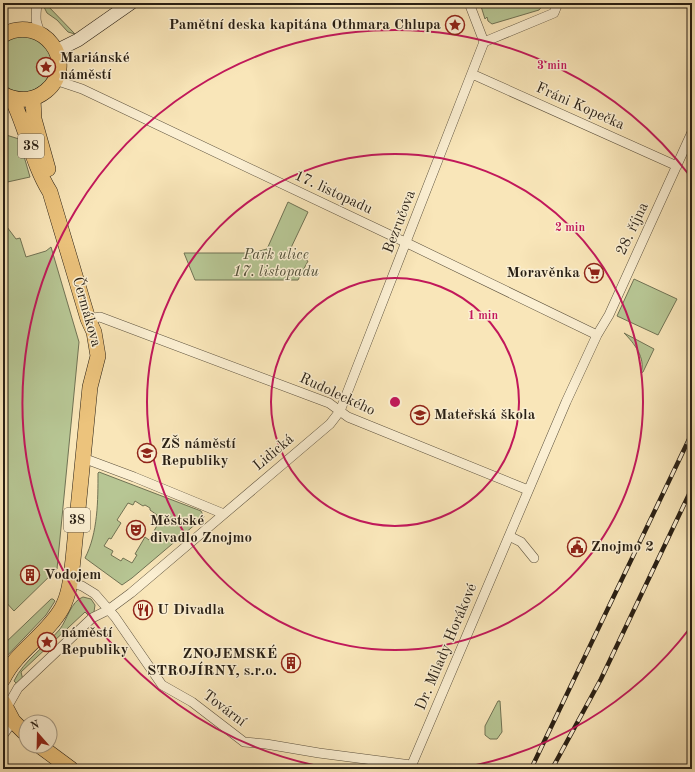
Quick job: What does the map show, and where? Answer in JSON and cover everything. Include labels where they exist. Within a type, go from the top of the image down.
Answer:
[{"type":"main road","points":[[56,51],[78,40],[131,3]]},
{"type":"main road","points":[[5,29],[23,29],[43,35],[53,45],[56,51],[58,63],[55,80],[48,90],[33,98],[8,96]]},
{"type":"main road","name":"Čermákova","points":[[8,96],[21,117],[41,177],[50,192],[88,319]]},
{"type":"main road","name":"Čermákova","points":[[33,98],[34,119],[51,179],[50,192]]},
{"type":"main road","name":"38","points":[[3,679],[17,659],[55,618],[62,607],[70,582],[90,387],[87,358],[88,319]]},
{"type":"main road","points":[[7,711],[18,724]]},
{"type":"main road","points":[[51,754],[71,769]]},
{"type":"street","points":[[37,3],[37,28],[43,35]]},
{"type":"street","points":[[469,3],[484,42],[554,13],[558,3]]},
{"type":"street","name":"Bezručova","points":[[340,411],[407,243],[484,42]]},
{"type":"street","name":"Fráni Kopečka","points":[[472,74],[677,166]]},
{"type":"street","name":"17. listopadu","points":[[55,80],[82,89],[597,335]]},
{"type":"street","name":"28. října","points":[[597,335],[609,315],[692,132]]},
{"type":"street","name":"Rudoleckého","points":[[88,319],[100,317],[329,403],[348,417],[528,490]]},
{"type":"street","name":"Dr. Milady Horákové","points":[[411,767],[528,490],[597,335]]},
{"type":"street","name":"Lidická","points":[[224,514],[330,424],[340,411]]},
{"type":"street","points":[[3,735],[7,711],[20,687],[92,618],[108,610],[131,593],[224,514],[83,458]]},
{"type":"street","points":[[509,536],[521,542],[534,558]]},
{"type":"street","points":[[70,582],[82,586],[95,594],[108,610]]},
{"type":"street","name":"Tovární","points":[[108,610],[115,617],[162,685],[192,702],[244,742],[266,744],[411,767]]},
{"type":"green space","points":[[45,3],[75,34],[68,32],[57,20],[47,13],[44,7]]},
{"type":"green space","points":[[480,3],[545,3],[539,10],[492,24],[488,21],[487,17],[485,19]]},
{"type":"green space","points":[[28,36],[44,45],[50,55],[52,66],[49,76],[43,84],[34,90],[24,92],[13,91],[3,84],[3,44],[14,37]]},
{"type":"green space","points":[[3,134],[19,139],[30,177],[3,183]]},
{"type":"green space","name":"Park ulice 17. listopadu","points":[[288,202],[308,212],[289,252],[308,261],[298,280],[195,280],[184,253],[252,253],[267,249]]},
{"type":"green space","points":[[7,227],[16,239],[20,238],[26,257],[46,251],[51,247],[79,342],[57,569],[14,611],[3,599],[3,232]]},
{"type":"green space","points":[[634,279],[677,299],[658,335],[617,316]]},
{"type":"green space","points":[[624,333],[654,349],[643,372],[641,373],[642,362],[638,351],[632,341]]},
{"type":"green space","points":[[99,472],[201,511],[204,517],[122,585],[85,558],[93,538],[95,527]],"holes":[[[135,501],[143,506],[145,505],[150,508],[150,510],[157,515],[155,519],[159,522],[149,540],[145,537],[135,554],[137,555],[132,563],[123,558],[121,561],[111,555],[113,551],[104,546],[109,538],[111,539],[121,523],[117,520],[128,503],[133,505]]]},
{"type":"green space","points":[[83,597],[91,599],[95,605],[94,612],[90,617],[85,612],[21,672],[23,680],[18,685],[14,681],[18,673],[60,629],[75,602]]},
{"type":"green space","points":[[51,599],[55,601],[46,615],[3,660],[3,645]]},
{"type":"green space","points":[[498,701],[500,701],[502,732],[497,739],[490,739],[485,735],[485,726]]},
{"type":"railway","points":[[531,769],[692,433]]},
{"type":"railway","points":[[552,769],[601,679],[692,488]]},
{"type":"place","name":"Pamětní deska kapitána Othmara Chlupa","points":[[455,25]]},
{"type":"place","name":"Mariánské náměstí","points":[[46,67]]},
{"type":"place","name":"Moravěnka","points":[[594,273]]},
{"type":"place","name":"Mateřská škola","points":[[420,415]]},
{"type":"place","name":"ZŠ náměstí Republiky","points":[[147,453]]},
{"type":"place","name":"Městské divadlo Znojmo","points":[[136,530]]},
{"type":"place","name":"Znojmo 2","points":[[577,547]]},
{"type":"place","name":"Vodojem","points":[[30,575]]},
{"type":"place","name":"U Divadla","points":[[143,610]]},
{"type":"place","name":"náměstí Republiky","points":[[47,642]]},
{"type":"place","name":"ZNOJEMSKÉ STROJÍRNY, s.r.o.","points":[[291,663]]}]
